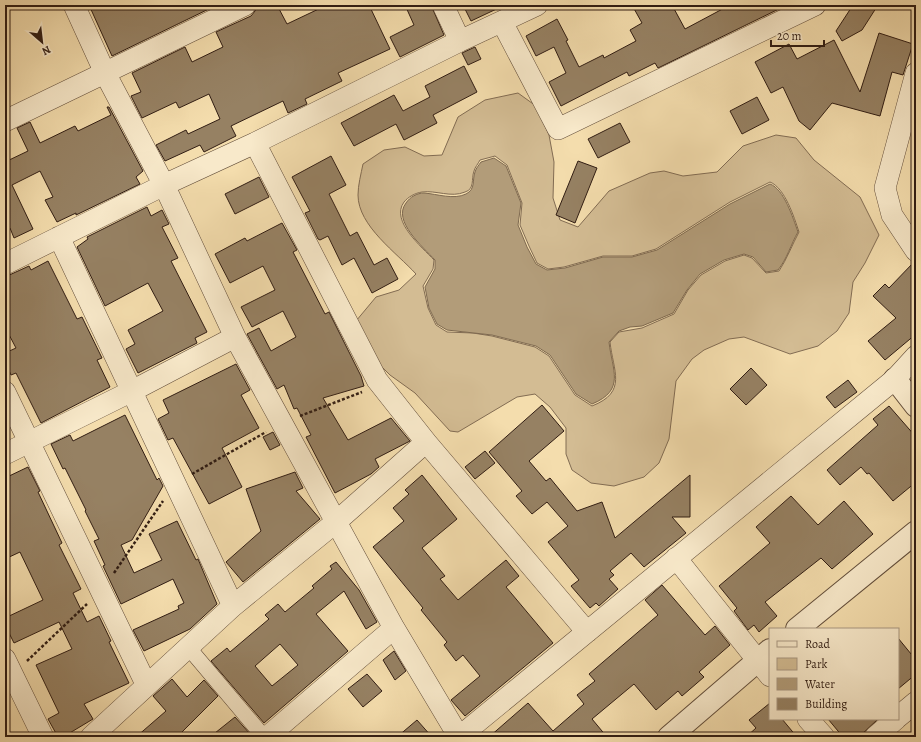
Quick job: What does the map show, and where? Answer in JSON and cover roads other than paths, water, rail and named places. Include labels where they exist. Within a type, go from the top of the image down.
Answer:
[{"type":"street","points":[[74,5],[105,73],[164,185],[235,337],[394,628],[459,737],[895,379],[916,356]]},
{"type":"street","points":[[5,121],[246,5]]},
{"type":"street","points":[[443,5],[460,41]]},
{"type":"street","points":[[5,264],[164,185],[255,143],[460,41],[537,5]]},
{"type":"street","points":[[502,22],[558,129],[814,5]]},
{"type":"street","points":[[916,73],[885,188],[892,215],[916,251]]},
{"type":"street","points":[[255,143],[377,380],[426,442],[587,632]]},
{"type":"street","points":[[59,238],[233,606]]},
{"type":"street","points":[[5,454],[132,391],[235,337]]},
{"type":"street","points":[[895,379],[916,406]]},
{"type":"street","points":[[5,392],[146,684]]},
{"type":"street","points":[[91,737],[146,684],[233,606],[336,522],[426,442]]},
{"type":"street","points":[[797,628],[916,532]]},
{"type":"street","points":[[669,737],[766,662],[676,558]]},
{"type":"street","points":[[267,737],[394,628]]},
{"type":"street","points":[[188,647],[264,737]]},
{"type":"street","points":[[5,659],[43,737]]},
{"type":"street","points":[[899,716],[916,702]]},
{"type":"street","points":[[809,720],[824,737]]},
{"type":"street","points":[[875,737],[895,720]]},
{"type":"water","points":[[494,158],[506,166],[521,203],[518,225],[527,247],[536,264],[547,270],[565,268],[603,257],[632,257],[657,250],[730,204],[770,184],[780,192],[784,198],[798,232],[778,270],[766,272],[753,257],[744,254],[724,260],[700,274],[687,290],[673,313],[642,326],[630,327],[619,331],[609,342],[614,370],[613,386],[603,398],[592,404],[576,394],[550,355],[536,346],[492,335],[447,330],[437,324],[429,308],[425,287],[435,269],[435,260],[417,241],[406,226],[403,218],[403,210],[406,203],[414,196],[424,193],[451,197],[466,194],[471,190],[475,171],[481,162]]}]
